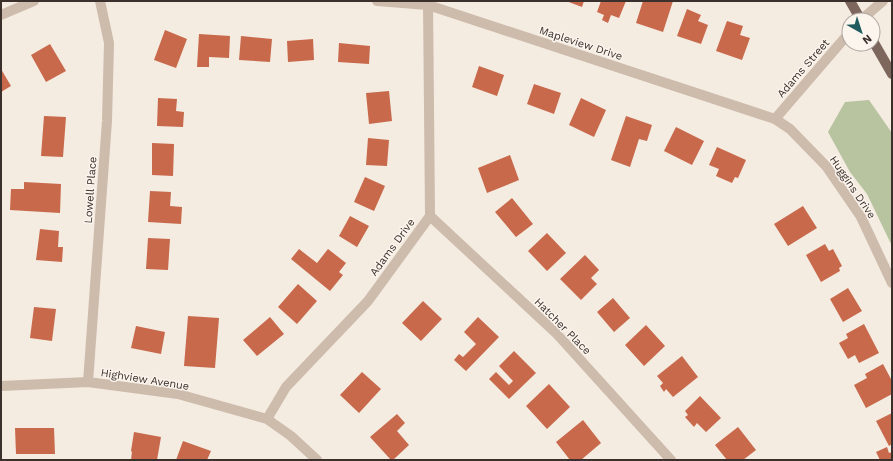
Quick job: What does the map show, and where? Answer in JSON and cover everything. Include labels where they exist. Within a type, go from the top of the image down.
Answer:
[{"type":"main road","points":[[850,1],[856,12]]},
{"type":"main road","points":[[879,52],[892,74]]},
{"type":"street","points":[[1,15],[34,1]]},
{"type":"street","name":"Lowell Place","points":[[88,382],[107,121],[109,43],[100,1]]},
{"type":"street","name":"Mapleview Drive","points":[[377,1],[428,3],[775,119]]},
{"type":"street","points":[[870,12],[883,1]]},
{"type":"street","name":"Adams Drive","points":[[267,419],[286,387],[368,301],[430,216],[428,3]]},
{"type":"street","name":"Adams Street","points":[[775,119],[841,42]]},
{"type":"street","name":"Huggins Drive","points":[[775,119],[790,129],[826,166],[861,217],[892,283]]},
{"type":"street","name":"Hatcher Place","points":[[430,216],[556,333],[671,460]]},
{"type":"street","name":"Highview Avenue","points":[[1,386],[88,382],[178,394],[267,419],[292,436],[317,460]]},
{"type":"green space","points":[[869,100],[892,133],[892,246],[867,194],[850,172],[828,132],[845,102]]},
{"type":"building","points":[[566,1],[584,1],[582,7]]},
{"type":"building","points":[[601,1],[626,1],[619,18],[611,15],[608,23],[602,20],[604,15],[597,12]]},
{"type":"building","points":[[643,1],[673,1],[663,32],[636,23]]},
{"type":"building","points":[[687,9],[701,15],[698,21],[708,25],[701,44],[677,36]]},
{"type":"building","points":[[727,21],[743,26],[740,35],[750,38],[742,60],[716,51]]},
{"type":"building","points":[[165,30],[187,39],[176,68],[154,60]]},
{"type":"building","points":[[199,34],[230,36],[229,58],[209,57],[209,67],[197,67]]},
{"type":"building","points":[[241,36],[272,39],[270,62],[239,60]]},
{"type":"building","points":[[313,39],[314,60],[288,62],[287,41]]},
{"type":"building","points":[[339,43],[370,46],[369,64],[338,62]]},
{"type":"building","points":[[50,44],[66,71],[46,82],[31,55]]},
{"type":"building","points":[[479,66],[504,75],[497,96],[472,87]]},
{"type":"building","points":[[1,69],[11,86],[1,92]]},
{"type":"building","points":[[534,84],[561,93],[554,114],[527,104]]},
{"type":"building","points":[[389,91],[392,121],[369,124],[366,93]]},
{"type":"building","points":[[158,98],[177,99],[176,111],[184,112],[183,127],[157,126]]},
{"type":"building","points":[[581,98],[606,110],[594,137],[569,125]]},
{"type":"building","points":[[44,116],[66,117],[63,157],[41,156]]},
{"type":"building","points":[[626,116],[652,125],[647,141],[639,139],[630,167],[611,160]]},
{"type":"building","points":[[676,127],[704,141],[692,165],[664,151]]},
{"type":"building","points":[[368,138],[389,140],[387,166],[366,165]]},
{"type":"building","points":[[152,143],[174,144],[173,176],[152,175]]},
{"type":"building","points":[[717,147],[746,160],[738,178],[735,177],[732,183],[716,176],[719,169],[709,165]]},
{"type":"building","points":[[510,155],[519,180],[487,193],[478,168]]},
{"type":"building","points":[[365,177],[385,186],[374,211],[354,202]]},
{"type":"building","points":[[24,182],[61,184],[60,213],[10,210],[11,189],[24,189]]},
{"type":"building","points":[[150,191],[171,192],[170,206],[182,207],[181,224],[148,222]]},
{"type":"building","points":[[512,198],[533,224],[516,237],[495,212]]},
{"type":"building","points":[[803,206],[817,228],[788,246],[774,224]]},
{"type":"building","points":[[350,216],[369,226],[357,247],[339,236]]},
{"type":"building","points":[[40,229],[59,231],[58,247],[63,247],[62,262],[36,260]]},
{"type":"building","points":[[547,233],[566,253],[547,271],[528,251]]},
{"type":"building","points":[[148,238],[170,239],[168,270],[146,269]]},
{"type":"building","points":[[825,244],[829,251],[833,249],[842,266],[839,268],[840,271],[821,282],[806,255]]},
{"type":"building","points":[[299,249],[317,263],[328,249],[346,263],[339,272],[343,275],[330,291],[291,259]]},
{"type":"building","points":[[585,255],[599,270],[591,278],[597,284],[581,300],[560,279]]},
{"type":"building","points":[[298,284],[317,301],[297,324],[278,307]]},
{"type":"building","points":[[848,288],[862,311],[843,322],[830,299]]},
{"type":"building","points":[[613,298],[630,318],[614,332],[597,312]]},
{"type":"building","points":[[423,301],[442,319],[421,341],[402,323]]},
{"type":"building","points":[[34,307],[56,309],[52,341],[30,338]]},
{"type":"building","points":[[188,316],[219,318],[215,368],[184,366]]},
{"type":"building","points":[[270,317],[284,334],[257,356],[243,340]]},
{"type":"building","points":[[478,317],[499,337],[466,371],[454,360],[459,354],[463,357],[476,344],[464,332]]},
{"type":"building","points":[[864,324],[879,353],[859,363],[855,355],[848,359],[839,343],[848,338],[846,334]]},
{"type":"building","points":[[646,325],[665,346],[644,366],[625,345]]},
{"type":"building","points":[[136,326],[165,332],[161,354],[131,348]]},
{"type":"building","points":[[514,351],[536,373],[509,399],[489,379],[496,372],[509,385],[513,381],[499,366]]},
{"type":"building","points":[[682,356],[698,377],[673,397],[666,389],[664,392],[660,386],[663,383],[657,376]]},
{"type":"building","points":[[883,364],[892,381],[892,394],[866,408],[854,385],[867,378],[865,374]]},
{"type":"building","points":[[362,372],[381,389],[359,413],[340,395]]},
{"type":"building","points":[[549,384],[570,407],[547,429],[526,406]]},
{"type":"building","points":[[700,396],[721,418],[706,432],[697,423],[694,427],[685,417],[688,415],[685,411]]},
{"type":"building","points":[[892,413],[892,444],[889,446],[876,421]]},
{"type":"building","points":[[397,414],[405,423],[397,431],[409,445],[393,460],[391,460],[370,437]]},
{"type":"building","points":[[583,420],[601,443],[581,460],[570,460],[556,442]]},
{"type":"building","points":[[738,427],[756,450],[743,460],[727,460],[715,445]]},
{"type":"building","points":[[15,428],[54,428],[55,454],[16,454]]},
{"type":"building","points":[[134,432],[161,437],[157,460],[131,460]]},
{"type":"building","points":[[183,441],[211,451],[207,460],[176,460]]},
{"type":"building","points":[[887,447],[889,453],[892,452],[892,460],[880,460],[876,452]]}]
